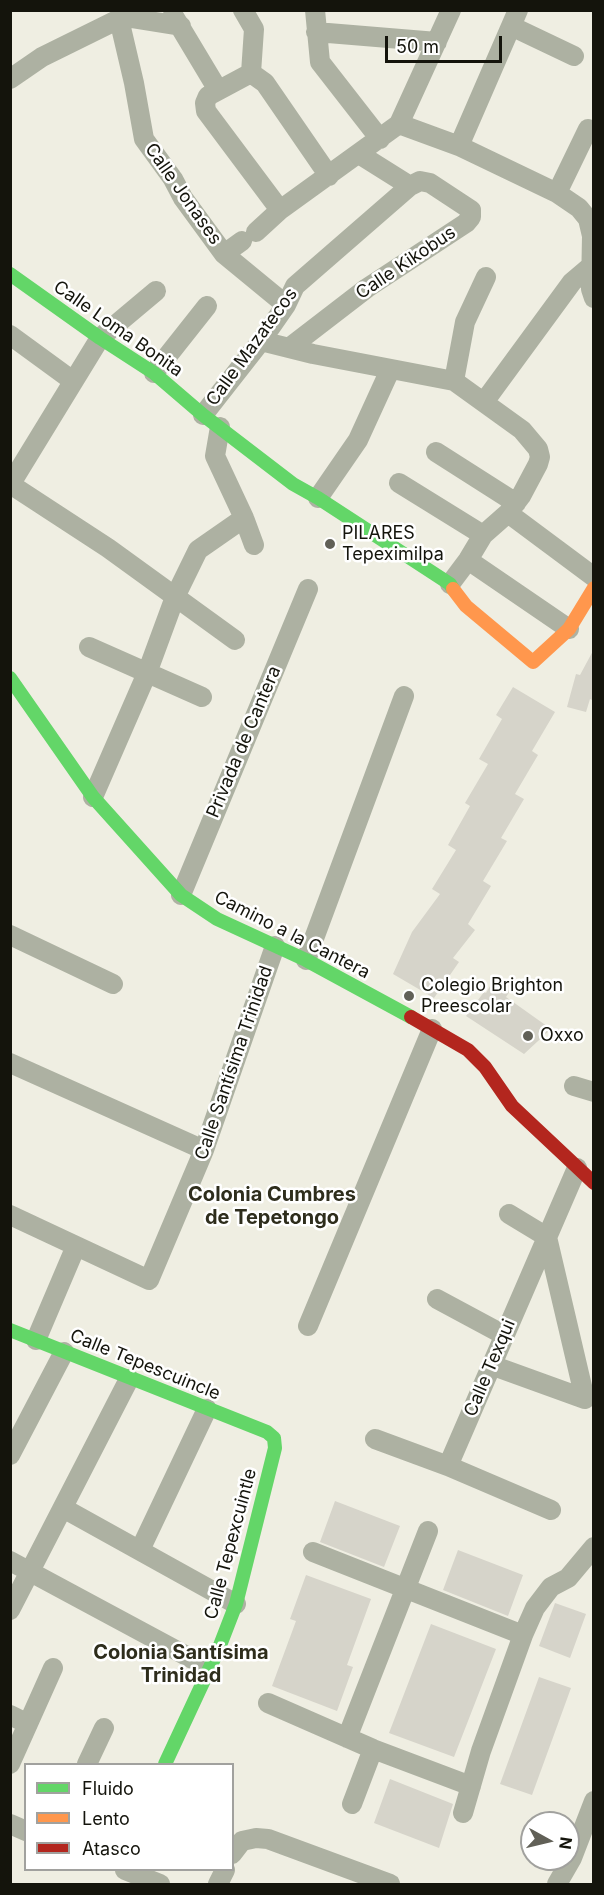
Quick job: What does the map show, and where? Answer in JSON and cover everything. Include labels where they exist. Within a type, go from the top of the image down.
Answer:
[{"type":"street","points":[[243,10],[254,29],[251,73]]},
{"type":"street","points":[[315,10],[320,62],[380,139]]},
{"type":"street","points":[[224,254],[249,237],[280,210],[399,124],[451,10]]},
{"type":"street","points":[[10,79],[42,57],[118,20],[175,18],[218,90]]},
{"type":"street","points":[[459,146],[515,18],[574,56]]},
{"type":"street","name":"Calle Jonases","points":[[118,20],[134,83],[144,139],[224,254],[286,305]]},
{"type":"street","points":[[316,32],[437,42]]},
{"type":"street","points":[[251,73],[208,96],[205,102],[206,111],[280,210]]},
{"type":"street","points":[[251,73],[265,83],[329,176]]},
{"type":"street","points":[[399,124],[459,146],[557,193],[579,208],[588,219],[592,236],[591,289],[594,298]]},
{"type":"street","points":[[557,193],[588,129]]},
{"type":"street","name":"Calle Kikobus","points":[[289,348],[367,288],[466,223],[471,217],[471,210],[430,183],[420,181],[410,186],[359,154]]},
{"type":"street","name":"Calle Mazatecos","points":[[203,415],[261,341],[286,305],[295,286],[410,186]]},
{"type":"street","points":[[484,402],[572,282],[592,265]]},
{"type":"street","name":"Calle Loma Bonita","points":[[10,274],[154,373],[203,415],[292,484],[318,498],[450,584],[466,606],[533,662],[569,630]]},
{"type":"street","points":[[454,381],[465,321],[486,277]]},
{"type":"street","points":[[156,291],[100,338],[11,485],[108,548],[235,640]]},
{"type":"street","points":[[154,373],[207,306]]},
{"type":"street","points":[[10,335],[73,381]]},
{"type":"street","points":[[261,341],[390,370],[454,381],[522,430],[538,449],[540,457],[538,464],[512,508],[483,535],[450,584]]},
{"type":"street","points":[[318,498],[358,440],[390,370]]},
{"type":"street","points":[[220,427],[215,456],[254,545]]},
{"type":"street","points":[[436,452],[512,508],[594,578]]},
{"type":"street","points":[[399,483],[483,535]]},
{"type":"street","points":[[93,797],[147,673],[176,597],[198,550],[244,518]]},
{"type":"street","points":[[468,560],[569,630],[594,588]]},
{"type":"street","name":"Privada de Cantera","points":[[181,895],[308,589]]},
{"type":"street","points":[[89,647],[202,697]]},
{"type":"street","name":"Camino a la Cantera","points":[[10,678],[93,797],[181,895],[217,919],[306,960],[468,1050],[485,1067],[512,1106],[594,1183]]},
{"type":"street","points":[[306,960],[404,696]]},
{"type":"street","points":[[10,935],[113,984]]},
{"type":"street","name":"Calle Santísima Trinidad","points":[[76,1246],[149,1280],[204,1150],[275,946]]},
{"type":"street","points":[[308,1326],[432,1029]]},
{"type":"street","points":[[10,1063],[204,1150]]},
{"type":"street","points":[[574,1086],[594,1092]]},
{"type":"street","name":"Calle Texqui","points":[[447,1466],[577,1168]]},
{"type":"street","points":[[491,1365],[585,1400],[547,1237],[509,1214]]},
{"type":"street","points":[[10,1215],[76,1246],[36,1340]]},
{"type":"street","points":[[437,1299],[504,1335]]},
{"type":"street","name":"Calle Tepescuincle","points":[[10,1330],[267,1432]]},
{"type":"street","points":[[10,1455],[64,1352]]},
{"type":"street","points":[[10,1610],[129,1379]]},
{"type":"street","points":[[140,1550],[207,1409]]},
{"type":"street","name":"Calle Tepexcuintle","points":[[165,1763],[219,1648],[236,1604],[275,1448],[274,1438],[267,1432]]},
{"type":"street","points":[[375,1439],[447,1466],[551,1510]]},
{"type":"street","points":[[63,1508],[236,1604]]},
{"type":"street","points":[[347,1738],[428,1531]]},
{"type":"street","points":[[313,1552],[523,1635]]},
{"type":"street","points":[[464,1813],[481,1751],[535,1608],[551,1587],[568,1578],[592,1553]]},
{"type":"street","points":[[10,1562],[209,1668]]},
{"type":"street","points":[[10,1764],[19,1719],[53,1668]]},
{"type":"street","points":[[268,1703],[373,1749],[471,1786]]},
{"type":"street","points":[[87,1763],[104,1728]]},
{"type":"street","points":[[351,1804],[373,1749]]},
{"type":"street","points":[[557,1884],[572,1858],[594,1801]]},
{"type":"street","points":[[10,1824],[24,1830]]},
{"type":"street","points":[[234,1851],[242,1841],[256,1838],[268,1839],[390,1884]]},
{"type":"street","points":[[130,1871],[160,1884]]},
{"type":"building","points":[[594,649],[594,701],[590,699],[586,712],[567,707],[576,674],[580,675]]},
{"type":"building","points":[[513,687],[555,712],[532,751],[538,755],[515,794],[524,799],[501,838],[507,841],[483,881],[491,886],[468,924],[475,930],[453,958],[459,962],[434,998],[393,974],[412,932],[440,894],[432,889],[456,850],[448,845],[470,806],[465,803],[488,764],[479,759],[502,719],[496,715]]},
{"type":"building","points":[[493,981],[510,991],[506,997],[551,1029],[524,1054],[466,1016]]},
{"type":"building","points":[[335,1501],[400,1526],[384,1567],[320,1542]]},
{"type":"building","points":[[458,1550],[523,1575],[508,1616],[443,1590]]},
{"type":"building","points":[[306,1575],[371,1599],[347,1665],[353,1667],[337,1711],[272,1686],[296,1621],[290,1619]]},
{"type":"building","points":[[555,1603],[586,1614],[570,1658],[539,1646]]},
{"type":"building","points":[[431,1624],[496,1649],[454,1757],[389,1733]]},
{"type":"building","points":[[539,1677],[571,1688],[532,1795],[500,1784]]},
{"type":"building","points":[[390,1779],[453,1804],[439,1848],[374,1823]]},
{"type":"traffic: fast","points":[[10,274],[154,373],[203,415],[293,484],[450,584],[453,589]]},
{"type":"traffic: fast","points":[[10,678],[93,797],[181,895],[217,919],[306,960],[411,1017]]},
{"type":"traffic: fast","points":[[10,1330],[267,1432],[274,1438],[275,1448],[236,1604],[219,1648],[165,1763]]},
{"type":"traffic: slow","points":[[453,589],[466,606],[533,662],[569,629],[594,588]]},
{"type":"traffic: jam","points":[[411,1017],[468,1050],[485,1067],[512,1106],[594,1183]]},
{"type":"place","name":"PILARES Tepeximilpa","points":[[330,544]]},
{"type":"place","name":"Colegio Brighton Preescolar","points":[[409,996]]},
{"type":"place","name":"Oxxo","points":[[528,1036]]},
{"type":"district","name":"Colonia Cumbres de Tepetongo","points":[[272,1206]]},
{"type":"district","name":"Colonia Santísima Trinidad","points":[[181,1664]]}]
